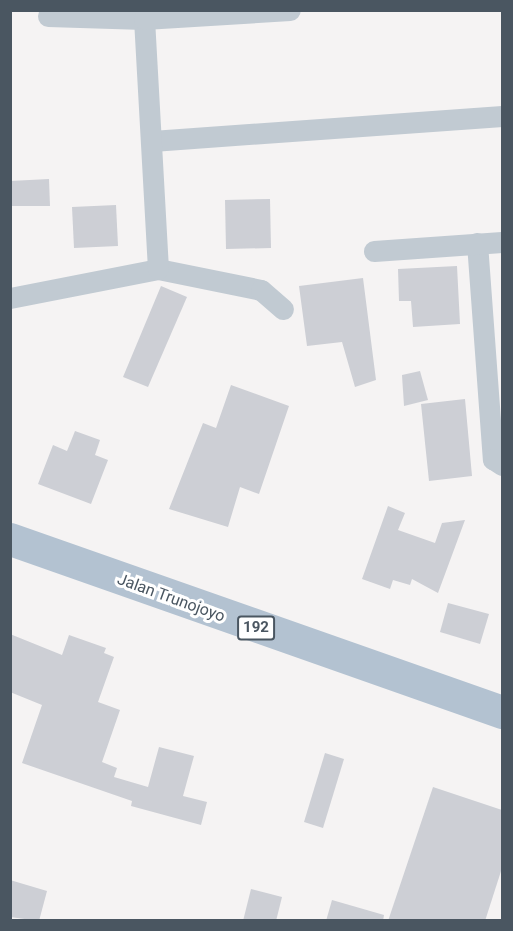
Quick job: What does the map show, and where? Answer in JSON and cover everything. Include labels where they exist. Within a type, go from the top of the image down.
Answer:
[{"type":"main road","name":"Jalan Trunojoyo","points":[[10,539],[502,712]]},
{"type":"street","points":[[48,16],[144,19],[290,10]]},
{"type":"street","points":[[144,19],[158,269]]},
{"type":"street","points":[[152,141],[502,116]]},
{"type":"street","points":[[374,251],[502,242]]},
{"type":"street","points":[[477,243],[493,459],[502,465]]},
{"type":"street","points":[[10,298],[158,269],[261,290],[283,309]]},
{"type":"building","points":[[49,179],[50,206],[10,206],[10,181]]},
{"type":"building","points":[[270,199],[271,248],[226,249],[225,200]]},
{"type":"building","points":[[116,205],[118,246],[74,248],[72,207]]},
{"type":"building","points":[[457,266],[460,324],[413,327],[411,301],[399,301],[398,269]]},
{"type":"building","points":[[363,278],[376,380],[355,387],[342,342],[307,346],[299,286]]},
{"type":"building","points":[[161,286],[187,297],[148,387],[123,377]]},
{"type":"building","points":[[420,371],[428,400],[404,406],[402,375]]},
{"type":"building","points":[[231,385],[289,406],[259,494],[240,487],[228,527],[169,509],[203,423],[216,428]]},
{"type":"building","points":[[465,399],[472,476],[429,481],[421,404]]},
{"type":"building","points":[[75,431],[100,440],[95,455],[108,460],[91,504],[38,484],[53,445],[67,451]]},
{"type":"building","points":[[388,506],[405,513],[398,530],[435,543],[442,523],[465,520],[438,593],[412,579],[410,585],[393,580],[390,589],[362,579]]},
{"type":"building","points":[[448,603],[489,614],[480,644],[440,632]]},
{"type":"building","points":[[10,634],[62,655],[69,635],[106,648],[104,653],[114,657],[98,702],[120,710],[102,762],[117,768],[114,777],[148,787],[159,747],[194,756],[183,796],[207,802],[201,825],[131,806],[132,801],[22,763],[42,705],[10,692]]},
{"type":"building","points":[[325,753],[344,759],[323,828],[304,822]]},
{"type":"building","points":[[433,787],[502,810],[502,868],[485,921],[388,921]]},
{"type":"building","points":[[10,880],[47,891],[39,921],[10,917]]},
{"type":"building","points":[[251,889],[282,897],[276,921],[243,921]]},
{"type":"building","points":[[332,900],[384,915],[383,921],[326,921]]}]
